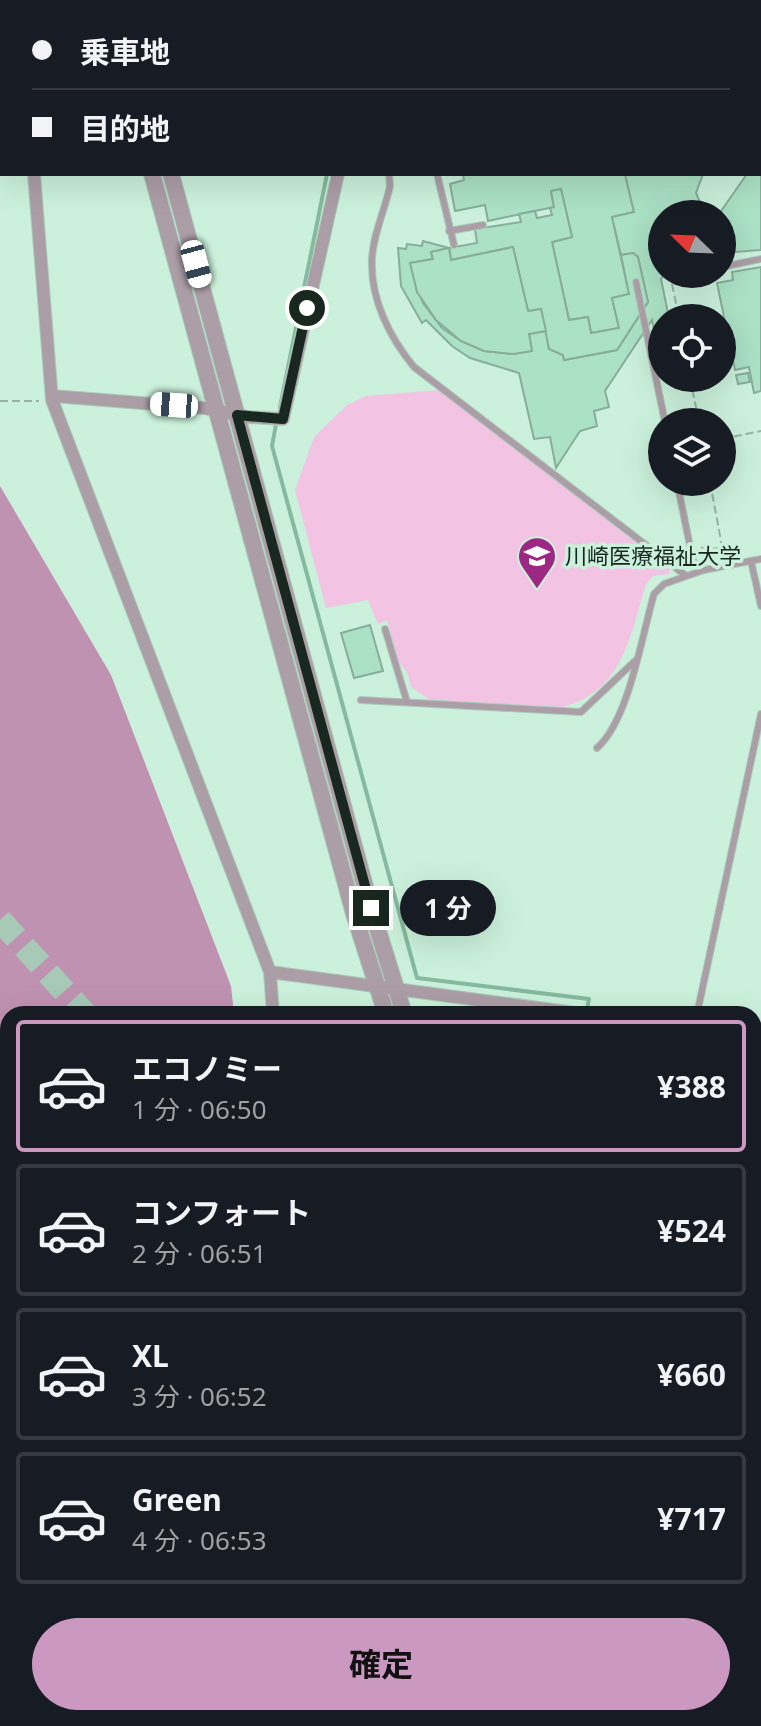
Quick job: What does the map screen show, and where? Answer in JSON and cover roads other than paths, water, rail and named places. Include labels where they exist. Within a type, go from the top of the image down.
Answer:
[{"type":"street","points":[[34,176],[53,398],[270,972],[272,1006]]},
{"type":"street","points":[[153,176],[383,1006]]},
{"type":"street","points":[[172,176],[401,1006]]},
{"type":"street","points":[[53,398],[217,410],[283,419],[338,176]]},
{"type":"street","points":[[270,972],[523,1006]]},
{"type":"lane","points":[[389,176],[390,186],[372,259],[379,308],[400,350],[414,367],[685,575]]},
{"type":"lane","points":[[437,176],[454,245]]},
{"type":"lane","points":[[449,231],[483,225]]},
{"type":"lane","points":[[736,264],[761,259]]},
{"type":"lane","points":[[636,282],[662,408]]},
{"type":"lane","points":[[680,496],[693,561],[704,570]]},
{"type":"lane","points":[[597,748],[605,740],[624,699],[654,594],[664,584],[685,575],[761,559]]},
{"type":"lane","points":[[751,561],[761,606]]},
{"type":"lane","points":[[385,629],[407,702]]},
{"type":"lane","points":[[361,700],[581,712],[635,661]]},
{"type":"lane","points":[[699,1006],[761,714]]},
{"type":"waterway","points":[[280,407],[327,176]]},
{"type":"waterway","points":[[277,419],[272,446],[417,978],[589,999],[588,1006]]},
{"type":"tunnel","points":[[0,920],[78,1006]]},
{"type":"place","name":"川崎医療福祉大学","points":[[537,590]]}]
